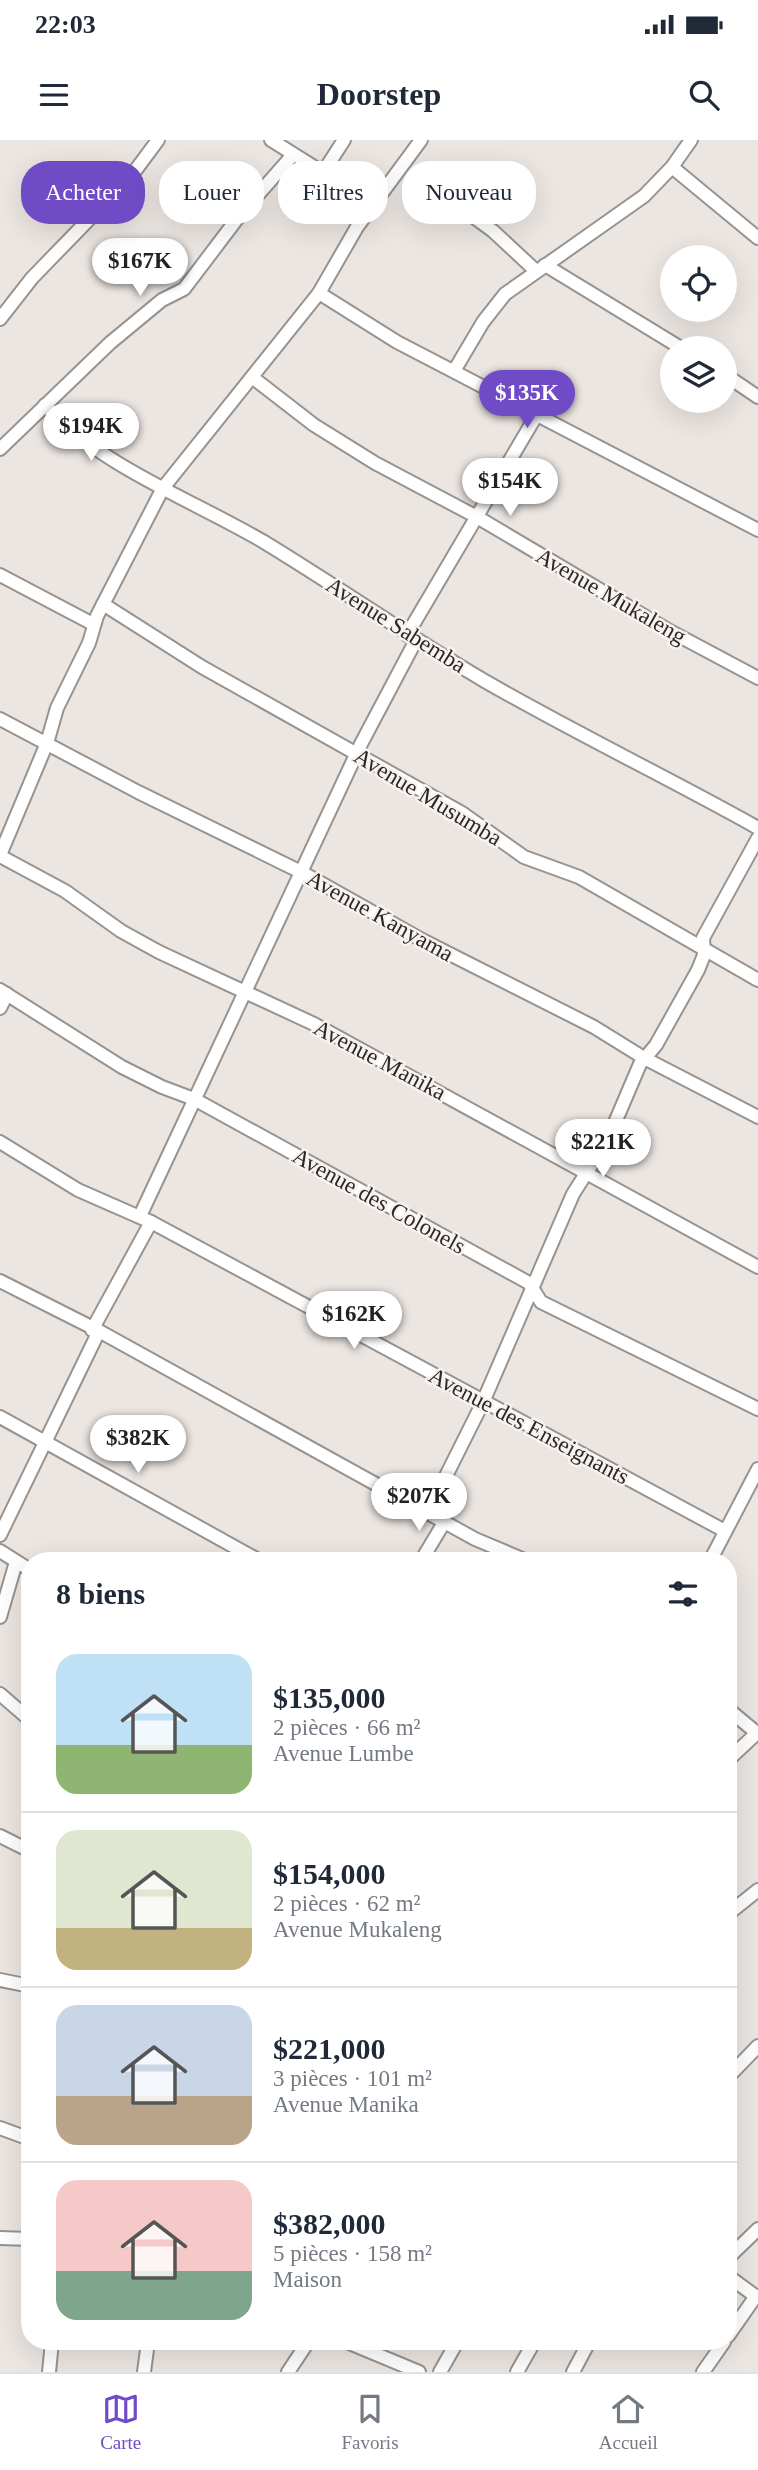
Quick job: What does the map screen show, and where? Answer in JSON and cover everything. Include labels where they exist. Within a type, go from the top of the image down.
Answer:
[{"type":"street","points":[[0,319],[32,278],[132,175],[158,140]]},
{"type":"street","points":[[271,140],[300,161]]},
{"type":"street","points":[[330,161],[344,140]]},
{"type":"street","points":[[388,184],[421,140]]},
{"type":"street","points":[[454,371],[492,310],[519,282],[629,208],[672,167],[691,140]]},
{"type":"street","points":[[0,449],[110,343],[162,300],[186,286],[215,246],[292,156]]},
{"type":"street","points":[[672,167],[758,238]]},
{"type":"street","points":[[0,856],[47,743],[57,708],[89,643],[93,624],[163,488],[319,293],[361,224]]},
{"type":"street","points":[[483,224],[541,268],[660,336]]},
{"type":"street","points":[[319,293],[397,342],[758,530]]},
{"type":"street","name":"Avenue Mukaleng","points":[[252,377],[335,439],[438,498],[477,517],[666,629],[758,678]]},
{"type":"street","points":[[737,383],[758,397]]},
{"type":"street","name":"Avenue Sabemba","points":[[45,405],[86,439],[163,488],[262,541],[412,638],[619,755],[758,828]]},
{"type":"street","points":[[0,1535],[146,1219],[194,1099],[412,638],[477,517],[536,416]]},
{"type":"street","points":[[0,575],[93,624]]},
{"type":"street","name":"Avenue Musumba","points":[[103,604],[202,667],[462,813],[524,857],[579,877],[758,980]]},
{"type":"street","name":"Avenue Kanyama","points":[[0,719],[303,873],[504,984],[594,1027],[644,1058],[758,1117]]},
{"type":"street","points":[[428,1512],[484,1402],[573,1194],[607,1139],[644,1058],[656,1045],[690,986],[702,960],[703,938],[758,838]]},
{"type":"street","name":"Avenue Manika","points":[[0,856],[65,891],[150,947],[314,1024],[758,1267]]},
{"type":"street","points":[[0,1008],[4,992]]},
{"type":"street","name":"Avenue des Colonels","points":[[4,992],[122,1067],[194,1099],[529,1283],[541,1302],[758,1409]]},
{"type":"street","name":"Avenue des Enseignants","points":[[0,1142],[78,1190],[146,1219],[725,1531]]},
{"type":"street","points":[[0,1281],[506,1552]]},
{"type":"street","points":[[0,1417],[244,1552]]},
{"type":"street","points":[[714,1552],[758,1469]]},
{"type":"street","points":[[426,1552],[445,1521]]},
{"type":"street","points":[[0,1551],[21,1565]]},
{"type":"street","points":[[0,1618],[16,1562]]},
{"type":"street","points":[[0,1694],[21,1712]]},
{"type":"street","points":[[737,1716],[758,1733],[737,1752]]},
{"type":"street","points":[[0,1836],[21,1847]]},
{"type":"street","points":[[737,1907],[758,1890]]},
{"type":"street","points":[[0,1980],[21,1984]]},
{"type":"street","points":[[737,2068],[758,2046]]},
{"type":"street","points":[[0,2128],[21,2136]]},
{"type":"street","points":[[737,2249],[758,2229]]},
{"type":"street","points":[[0,2238],[21,2239]]},
{"type":"street","points":[[737,2283],[757,2297],[737,2322]]},
{"type":"street","points":[[49,2372],[51,2350]]},
{"type":"street","points":[[144,2372],[147,2350]]},
{"type":"street","points":[[288,2372],[303,2350]]},
{"type":"street","points":[[366,2350],[419,2372]]},
{"type":"street","points":[[440,2372],[452,2350]]},
{"type":"street","points":[[517,2372],[529,2350]]},
{"type":"street","points":[[573,2372],[585,2350]]},
{"type":"street","points":[[703,2372],[716,2350]]}]
